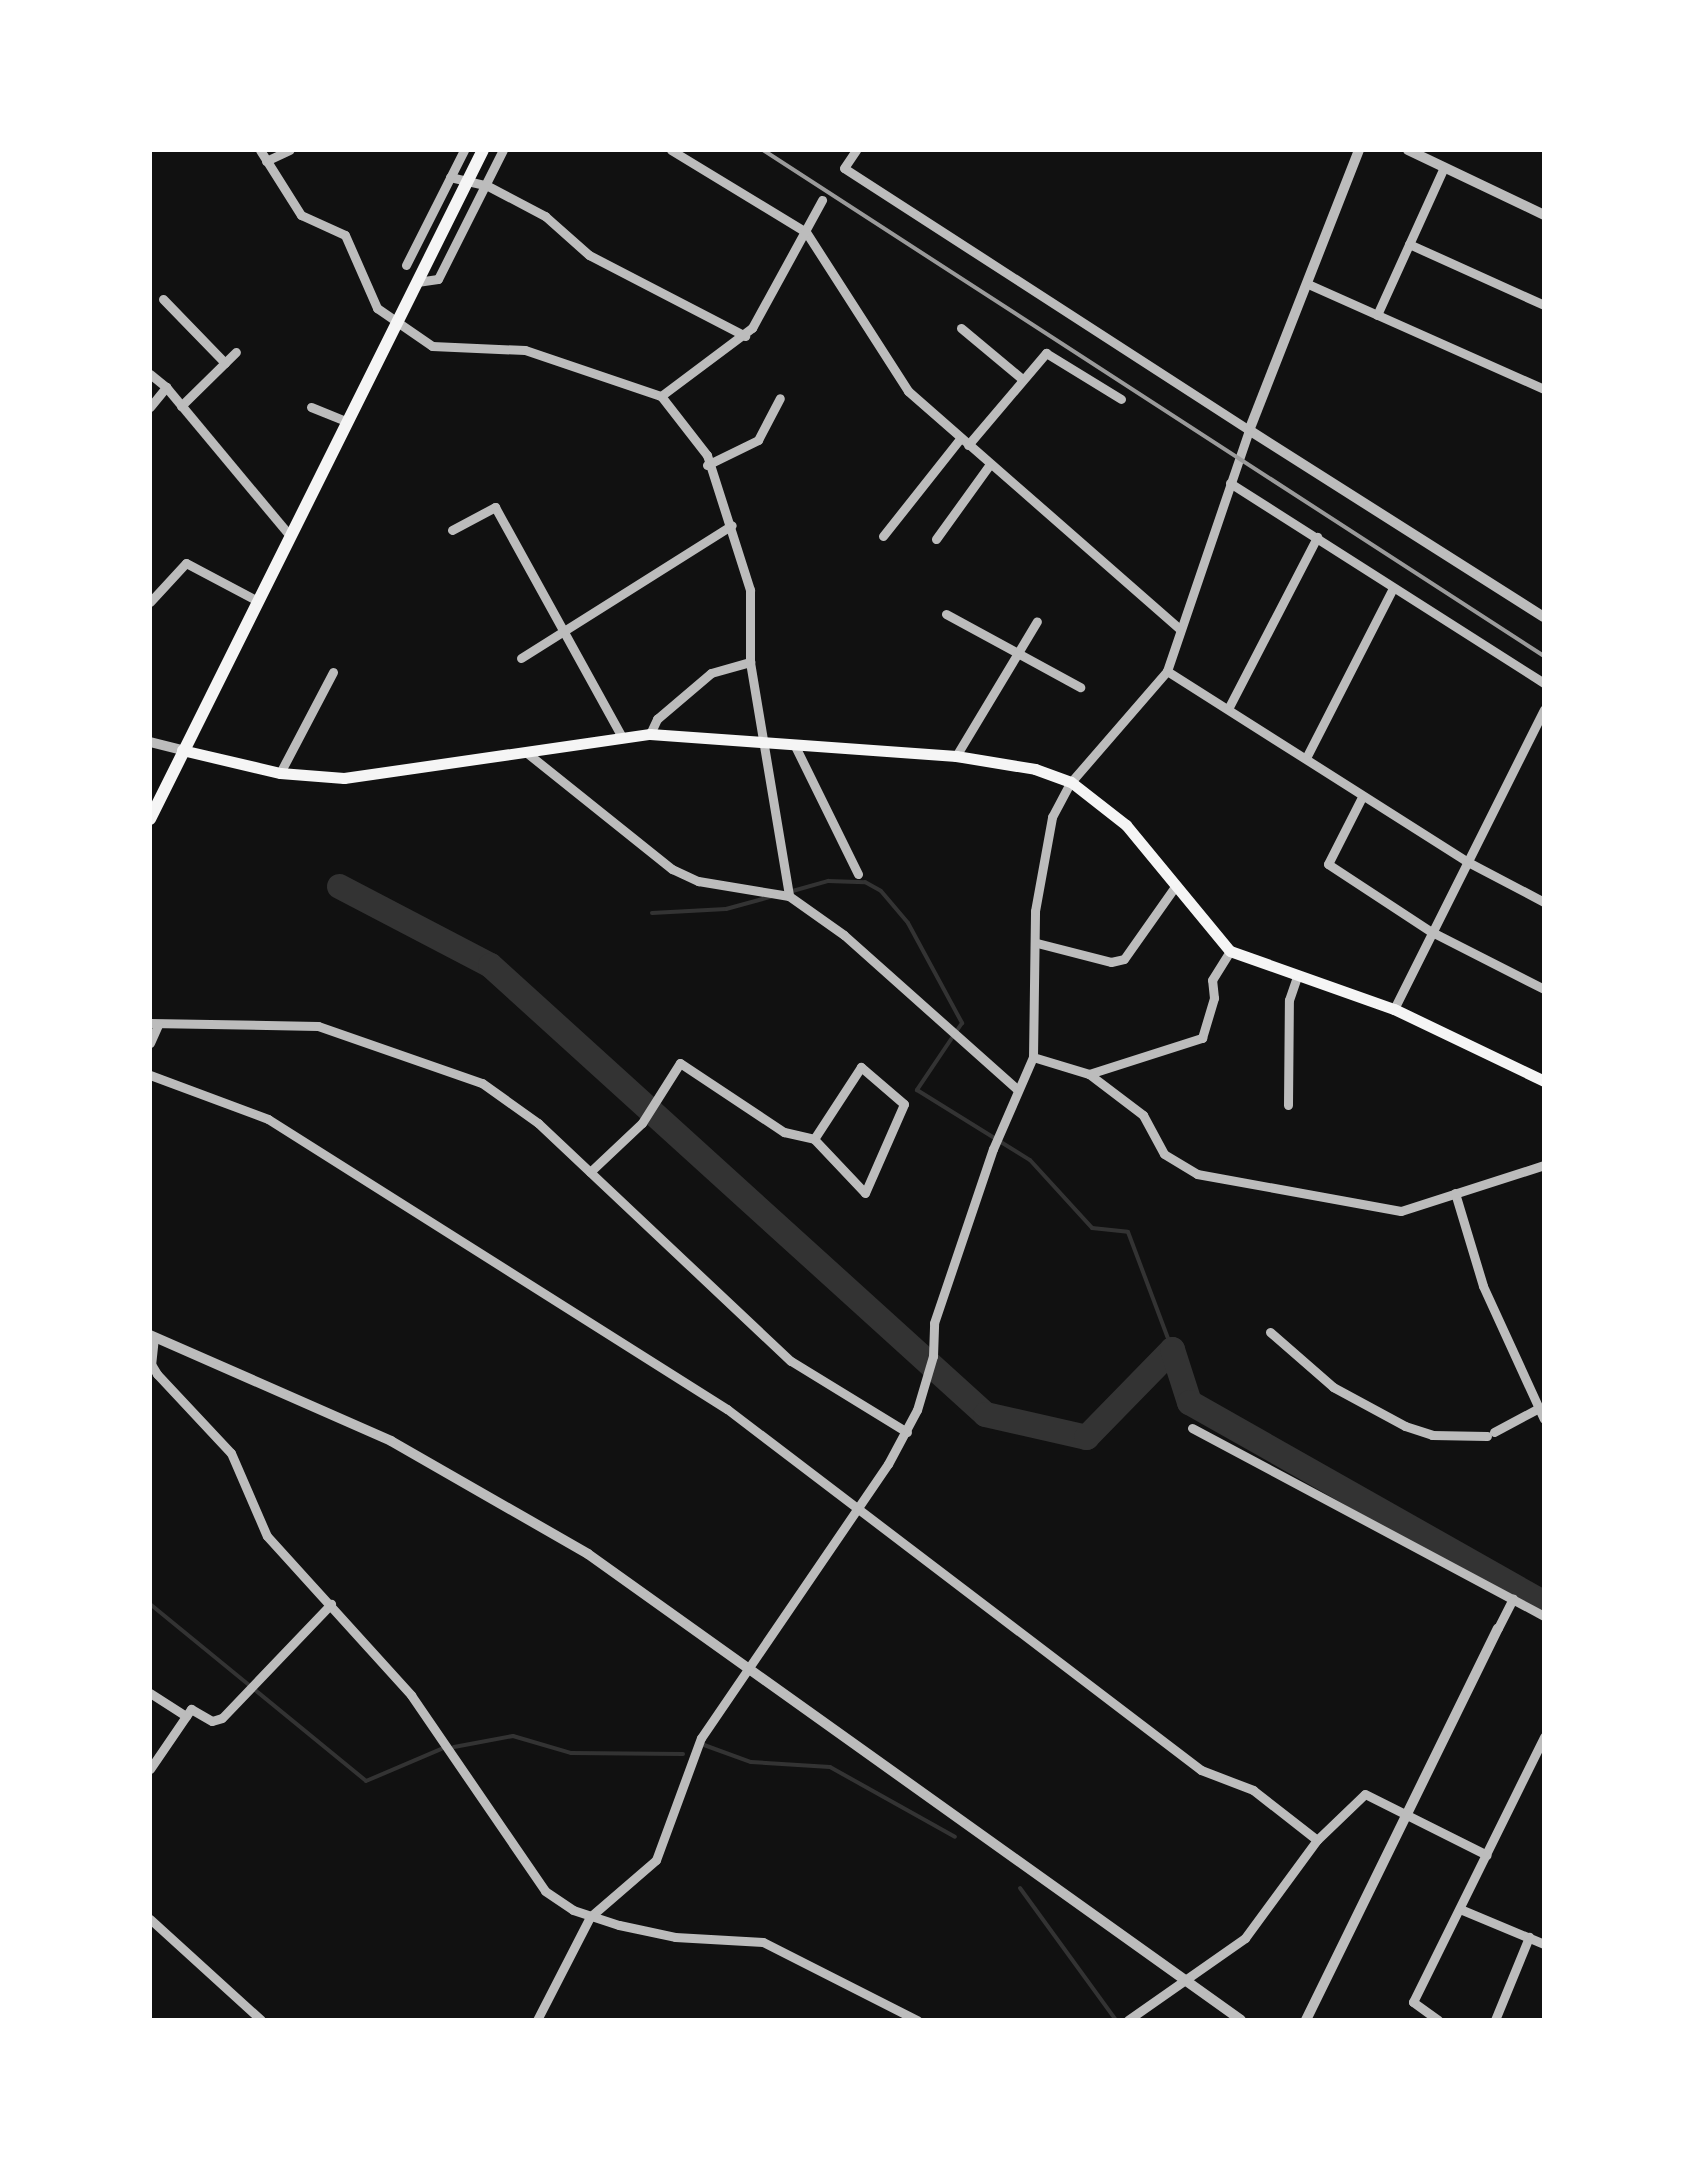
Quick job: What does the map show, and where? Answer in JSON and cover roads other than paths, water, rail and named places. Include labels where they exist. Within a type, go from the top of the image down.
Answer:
[{"type":"main road","points":[[150,819],[287,532],[483,150]]},
{"type":"main road","points":[[182,750],[280,773],[344,778],[527,753],[620,735],[650,734],[956,756],[1021,766],[1070,782],[1126,825],[1174,888],[1230,951],[1394,1009],[1544,1081]]},
{"type":"street","points":[[260,150],[301,215],[345,234],[364,287],[394,319],[432,346],[525,350],[661,396],[706,455],[732,525],[750,590],[750,662],[788,896]]},
{"type":"street","points":[[266,161],[290,150]]},
{"type":"street","points":[[406,265],[464,150]]},
{"type":"street","points":[[414,282],[438,279],[503,150]]},
{"type":"street","points":[[671,150],[806,232],[891,370],[964,442],[1180,629]]},
{"type":"street","points":[[856,150],[841,172],[1544,618]]},
{"type":"street","points":[[537,2020],[590,1917],[656,1860],[690,1758],[907,1432],[925,1393],[934,1323],[1017,1089],[1033,1057],[1043,858],[1070,782],[1167,671],[1249,430],[1359,150]]},
{"type":"street","points":[[1408,150],[1544,215]]},
{"type":"street","points":[[1377,315],[1444,167]]},
{"type":"street","points":[[450,177],[486,185],[544,216],[589,255],[744,336]]},
{"type":"street","points":[[661,396],[744,336],[822,200]]},
{"type":"street","points":[[1409,244],[1544,305]]},
{"type":"street","points":[[1308,284],[1544,389]]},
{"type":"street","points":[[163,299],[225,362]]},
{"type":"street","points":[[961,328],[1021,378]]},
{"type":"street","points":[[181,406],[236,352]]},
{"type":"street","points":[[882,536],[1046,353],[1121,399]]},
{"type":"street","points":[[150,374],[166,387],[287,532]]},
{"type":"street","points":[[150,406],[166,387]]},
{"type":"street","points":[[707,465],[758,440],[780,398]]},
{"type":"street","points":[[311,407],[344,420]]},
{"type":"street","points":[[936,539],[990,464]]},
{"type":"street","points":[[1230,482],[1544,683]]},
{"type":"street","points":[[452,530],[494,506],[620,735]]},
{"type":"street","points":[[521,658],[732,525]]},
{"type":"street","points":[[1228,709],[1317,537]]},
{"type":"street","points":[[150,602],[186,563],[254,599]]},
{"type":"street","points":[[1306,758],[1393,588]]},
{"type":"street","points":[[946,614],[1080,687]]},
{"type":"street","points":[[956,756],[1037,621]]},
{"type":"street","points":[[650,734],[657,719],[711,673],[750,662]]},
{"type":"street","points":[[1167,671],[1466,862],[1541,901],[1544,888]]},
{"type":"street","points":[[280,773],[333,672]]},
{"type":"street","points":[[1394,1009],[1544,710]]},
{"type":"street","points":[[150,742],[182,750]]},
{"type":"street","points":[[794,744],[858,874]]},
{"type":"street","points":[[527,753],[672,870],[698,881],[788,896],[844,935],[1017,1089]]},
{"type":"street","points":[[1362,797],[1328,864],[1430,932],[1544,989]]},
{"type":"street","points":[[1037,943],[1110,962],[1124,959],[1174,888]]},
{"type":"street","points":[[1089,1074],[1202,1038],[1214,998],[1212,980],[1230,951]]},
{"type":"street","points":[[1288,1105],[1288,1000],[1297,977]]},
{"type":"street","points":[[150,1044],[154,1024],[281,1024],[371,1041],[482,1082],[590,1172],[790,1361],[907,1432]]},
{"type":"street","points":[[1033,1057],[1089,1074],[1143,1115],[1164,1154],[1197,1174],[1401,1211],[1544,1165]]},
{"type":"street","points":[[590,1172],[642,1122],[680,1063],[784,1132],[814,1139],[866,1193],[904,1104],[861,1067],[814,1139]]},
{"type":"street","points":[[150,1074],[268,1120],[726,1409],[1201,1770],[1252,1790],[1317,1840]]},
{"type":"street","points":[[1455,1193],[1478,1272],[1544,1419]]},
{"type":"street","points":[[1270,1332],[1333,1387],[1405,1426],[1432,1436],[1490,1434],[1539,1408]]},
{"type":"street","points":[[917,2020],[762,1942],[675,1937],[590,1917],[557,1902],[536,1882],[411,1694],[255,1519],[231,1453],[156,1374],[151,1364],[152,1336],[391,1441],[504,1503],[750,1667],[1241,2020]]},
{"type":"street","points":[[1192,1428],[1544,1616]]},
{"type":"street","points":[[1306,2020],[1513,1599]]},
{"type":"street","points":[[150,1769],[186,1716],[196,1708],[216,1721],[330,1604]]},
{"type":"street","points":[[150,1692],[186,1716]]},
{"type":"street","points":[[1438,2020],[1413,2002],[1544,1737]]},
{"type":"street","points":[[1130,2020],[1245,1938],[1317,1840],[1365,1794],[1487,1854]]},
{"type":"street","points":[[1460,1909],[1544,1944]]},
{"type":"street","points":[[150,1919],[261,2020]]},
{"type":"street","points":[[1495,2020],[1529,1938]]},
{"type":"waterway","points":[[789,892],[828,881],[865,882],[881,891],[908,923],[962,1023],[917,1090],[1030,1160],[1092,1228],[1128,1232],[1172,1349]]},
{"type":"waterway","points":[[339,886],[490,965],[985,1414],[1086,1437],[1172,1349],[1189,1402],[1544,1603]]},
{"type":"waterway","points":[[652,913],[726,909],[770,897]]},
{"type":"waterway","points":[[150,1604],[366,1781],[441,1749]]},
{"type":"waterway","points":[[454,1747],[513,1736],[571,1753],[683,1754]]},
{"type":"waterway","points":[[704,1745],[751,1762],[830,1767],[955,1837]]},
{"type":"waterway","points":[[1020,1888],[1116,2020]]},
{"type":"railway","points":[[763,150],[1544,656]]}]
